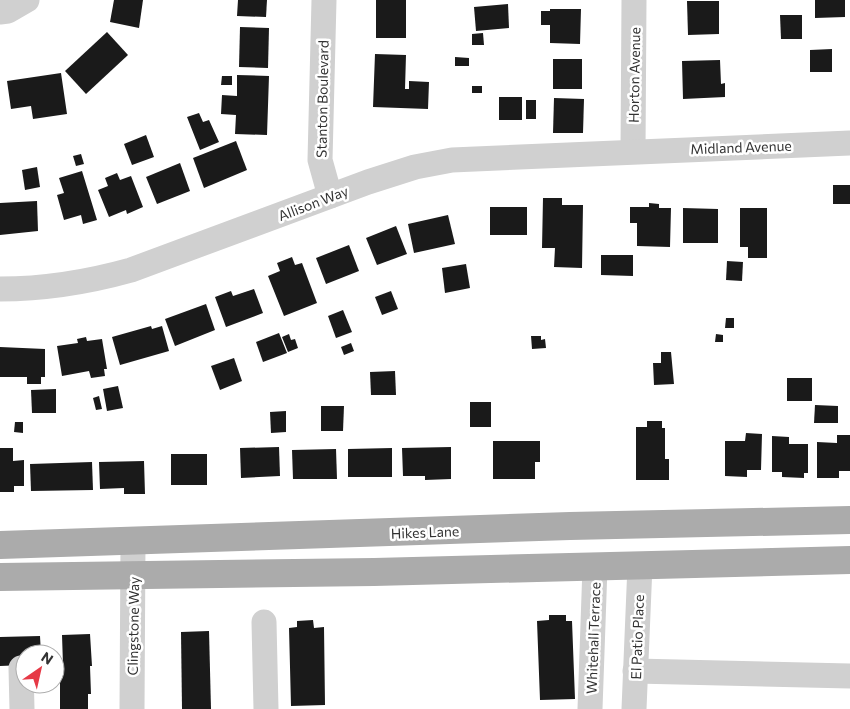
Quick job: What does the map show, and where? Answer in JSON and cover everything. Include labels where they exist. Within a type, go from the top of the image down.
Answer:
[{"type":"main road","name":"Hikes Lane","points":[[0,545],[570,526],[850,520]]},
{"type":"main road","points":[[0,577],[595,567],[850,560]]},
{"type":"street","points":[[0,12],[8,11],[28,0]]},
{"type":"street","name":"Stanton Boulevard","points":[[324,0],[320,160],[330,196]]},
{"type":"street","name":"Horton Avenue","points":[[633,151],[634,0]]},
{"type":"street","name":"Midland Avenue","points":[[633,151],[850,143]]},
{"type":"street","name":"Allison Way","points":[[0,289],[45,288],[95,280],[131,270],[415,166],[452,160],[633,151]]},
{"type":"street","name":"Clingstone Way","points":[[132,709],[134,542]]},
{"type":"street","name":"El Patio Place","points":[[634,709],[640,565]]},
{"type":"street","name":"Whitehall Terrace","points":[[590,709],[595,567]]},
{"type":"street","points":[[264,622],[266,709]]},
{"type":"street","points":[[636,672],[850,676]]},
{"type":"street","points":[[22,694],[22,709]]},
{"type":"building","points":[[114,0],[143,0],[139,28],[110,22]]},
{"type":"building","points":[[238,0],[267,0],[266,17],[237,16]]},
{"type":"building","points":[[376,0],[406,0],[406,38],[376,38]]},
{"type":"building","points":[[815,0],[845,0],[845,17],[815,18]]},
{"type":"building","points":[[687,1],[719,1],[719,34],[688,35]]},
{"type":"building","points":[[508,4],[509,28],[476,31],[474,7]]},
{"type":"building","points":[[550,9],[581,9],[580,44],[550,43],[550,25],[541,25],[541,11],[550,11]]},
{"type":"building","points":[[780,15],[802,15],[802,39],[781,39]]},
{"type":"building","points":[[240,27],[269,28],[268,68],[239,67]]},
{"type":"building","points":[[107,32],[128,55],[86,94],[65,71]]},
{"type":"building","points":[[483,33],[484,45],[472,45],[472,34]]},
{"type":"building","points":[[832,49],[832,72],[810,72],[810,50]]},
{"type":"building","points":[[375,54],[406,55],[405,89],[409,89],[409,81],[429,82],[428,109],[373,107]]},
{"type":"building","points":[[455,57],[469,58],[469,66],[455,66]]},
{"type":"building","points":[[553,59],[582,59],[582,89],[553,89]]},
{"type":"building","points":[[720,60],[721,84],[725,83],[725,97],[683,99],[682,61]]},
{"type":"building","points":[[61,73],[67,114],[33,119],[31,106],[11,109],[7,81]]},
{"type":"building","points":[[237,75],[269,76],[267,135],[235,134],[236,115],[221,114],[222,95],[237,96]]},
{"type":"building","points":[[222,76],[232,76],[232,85],[221,85]]},
{"type":"building","points":[[472,86],[482,86],[482,93],[472,93]]},
{"type":"building","points":[[499,97],[522,97],[522,120],[499,120]]},
{"type":"building","points":[[554,98],[584,99],[583,133],[553,133]]},
{"type":"building","points":[[526,100],[536,100],[536,119],[526,119]]},
{"type":"building","points":[[199,113],[203,122],[209,120],[219,142],[200,150],[187,117]]},
{"type":"building","points":[[146,135],[154,157],[132,165],[124,144]]},
{"type":"building","points":[[236,141],[247,170],[204,188],[193,158]]},
{"type":"building","points":[[81,154],[84,164],[76,166],[73,156]]},
{"type":"building","points":[[180,163],[190,191],[157,204],[146,177]]},
{"type":"building","points":[[37,167],[40,187],[25,190],[22,170]]},
{"type":"building","points":[[82,171],[97,220],[83,224],[81,215],[64,220],[57,195],[64,193],[59,178]]},
{"type":"building","points":[[117,173],[120,180],[131,176],[143,207],[127,214],[126,210],[109,217],[98,190],[108,186],[105,178]]},
{"type":"building","points":[[833,185],[850,185],[850,204],[833,204]]},
{"type":"building","points":[[543,198],[562,198],[562,205],[583,205],[582,268],[554,267],[555,248],[542,248]]},
{"type":"building","points":[[37,201],[38,231],[0,235],[0,203]]},
{"type":"building","points":[[649,203],[659,204],[659,208],[671,208],[670,247],[637,246],[637,223],[630,223],[630,207],[649,207]]},
{"type":"building","points":[[490,207],[527,207],[527,235],[490,235]]},
{"type":"building","points":[[683,208],[718,209],[718,243],[683,243]]},
{"type":"building","points":[[740,208],[767,208],[767,258],[748,258],[748,247],[740,247]]},
{"type":"building","points":[[448,215],[455,244],[414,253],[408,224]]},
{"type":"building","points":[[396,226],[407,254],[377,265],[366,238]]},
{"type":"building","points":[[349,245],[359,271],[326,284],[316,258]]},
{"type":"building","points":[[601,255],[633,255],[633,276],[601,275]]},
{"type":"building","points":[[292,257],[295,265],[302,263],[317,303],[284,316],[268,276],[280,271],[277,263]]},
{"type":"building","points":[[727,261],[743,262],[742,281],[726,280]]},
{"type":"building","points":[[466,264],[470,288],[445,293],[442,268]]},
{"type":"building","points":[[254,289],[263,313],[226,327],[215,297],[231,291],[233,296]]},
{"type":"building","points":[[391,291],[398,309],[382,315],[375,297]]},
{"type":"building","points":[[206,304],[215,330],[175,346],[165,319]]},
{"type":"building","points":[[343,310],[352,332],[336,338],[328,316]]},
{"type":"building","points":[[726,318],[734,318],[734,328],[725,328]]},
{"type":"building","points":[[151,326],[152,329],[162,326],[169,351],[120,365],[112,337]]},
{"type":"building","points":[[279,333],[287,353],[263,362],[256,342]]},
{"type":"building","points":[[289,334],[291,340],[295,339],[298,348],[288,352],[282,337]]},
{"type":"building","points":[[716,334],[723,335],[723,342],[715,342]]},
{"type":"building","points":[[531,336],[541,336],[541,340],[545,339],[546,348],[532,349]]},
{"type":"building","points":[[86,337],[87,341],[102,339],[107,369],[104,369],[105,376],[91,378],[89,371],[62,376],[57,346],[78,343],[77,339]]},
{"type":"building","points":[[351,343],[354,351],[344,355],[341,347]]},
{"type":"building","points":[[0,347],[45,349],[45,377],[41,377],[41,384],[27,384],[27,377],[0,377]]},
{"type":"building","points":[[661,352],[671,352],[674,384],[654,385],[653,363],[661,363]]},
{"type":"building","points":[[234,358],[242,381],[220,390],[211,366]]},
{"type":"building","points":[[395,371],[396,395],[371,395],[370,372]]},
{"type":"building","points":[[787,378],[812,378],[812,401],[787,401]]},
{"type":"building","points":[[118,386],[123,408],[107,411],[103,389]]},
{"type":"building","points":[[56,389],[56,413],[32,413],[31,390]]},
{"type":"building","points":[[99,396],[102,409],[96,410],[93,398]]},
{"type":"building","points":[[470,402],[491,402],[491,427],[470,427]]},
{"type":"building","points":[[815,405],[838,406],[838,423],[814,423]]},
{"type":"building","points":[[321,406],[344,406],[343,431],[321,431]]},
{"type":"building","points":[[286,411],[286,432],[271,433],[270,412]]},
{"type":"building","points":[[647,421],[662,421],[662,428],[665,428],[665,459],[669,459],[669,480],[636,480],[636,427],[647,427]]},
{"type":"building","points":[[15,422],[23,422],[23,433],[14,432]]},
{"type":"building","points":[[746,433],[762,434],[761,470],[747,470],[747,477],[725,476],[725,441],[745,441]]},
{"type":"building","points":[[837,435],[850,435],[850,471],[839,471],[839,478],[817,478],[817,442],[837,443]]},
{"type":"building","points":[[772,436],[789,437],[789,444],[808,444],[808,473],[804,473],[804,478],[782,477],[782,472],[772,472]]},
{"type":"building","points":[[493,441],[540,441],[540,462],[535,462],[535,479],[493,479]]},
{"type":"building","points":[[279,447],[280,476],[241,478],[240,448]]},
{"type":"building","points":[[451,447],[451,479],[425,480],[425,476],[403,476],[402,448]]},
{"type":"building","points":[[0,448],[13,448],[13,461],[24,460],[24,486],[14,486],[14,492],[0,492]]},
{"type":"building","points":[[392,448],[392,477],[348,477],[348,449]]},
{"type":"building","points":[[336,449],[337,479],[293,479],[292,450]]},
{"type":"building","points":[[171,454],[207,454],[207,485],[171,485]]},
{"type":"building","points":[[144,461],[145,494],[124,494],[124,488],[100,489],[99,462]]},
{"type":"building","points":[[92,462],[93,490],[31,491],[30,464]]},
{"type":"building","points":[[549,615],[566,615],[566,621],[572,621],[575,699],[540,700],[537,621],[549,620]]},
{"type":"building","points":[[313,620],[314,628],[324,627],[325,705],[291,706],[289,628],[297,627],[297,621]]},
{"type":"building","points":[[209,631],[211,709],[182,709],[181,632]]},
{"type":"building","points":[[90,634],[92,666],[90,666],[91,694],[88,694],[88,709],[60,709],[60,694],[65,694],[65,644],[62,644],[62,635]]},
{"type":"building","points":[[40,636],[40,644],[15,644],[15,665],[0,666],[0,637]]}]
